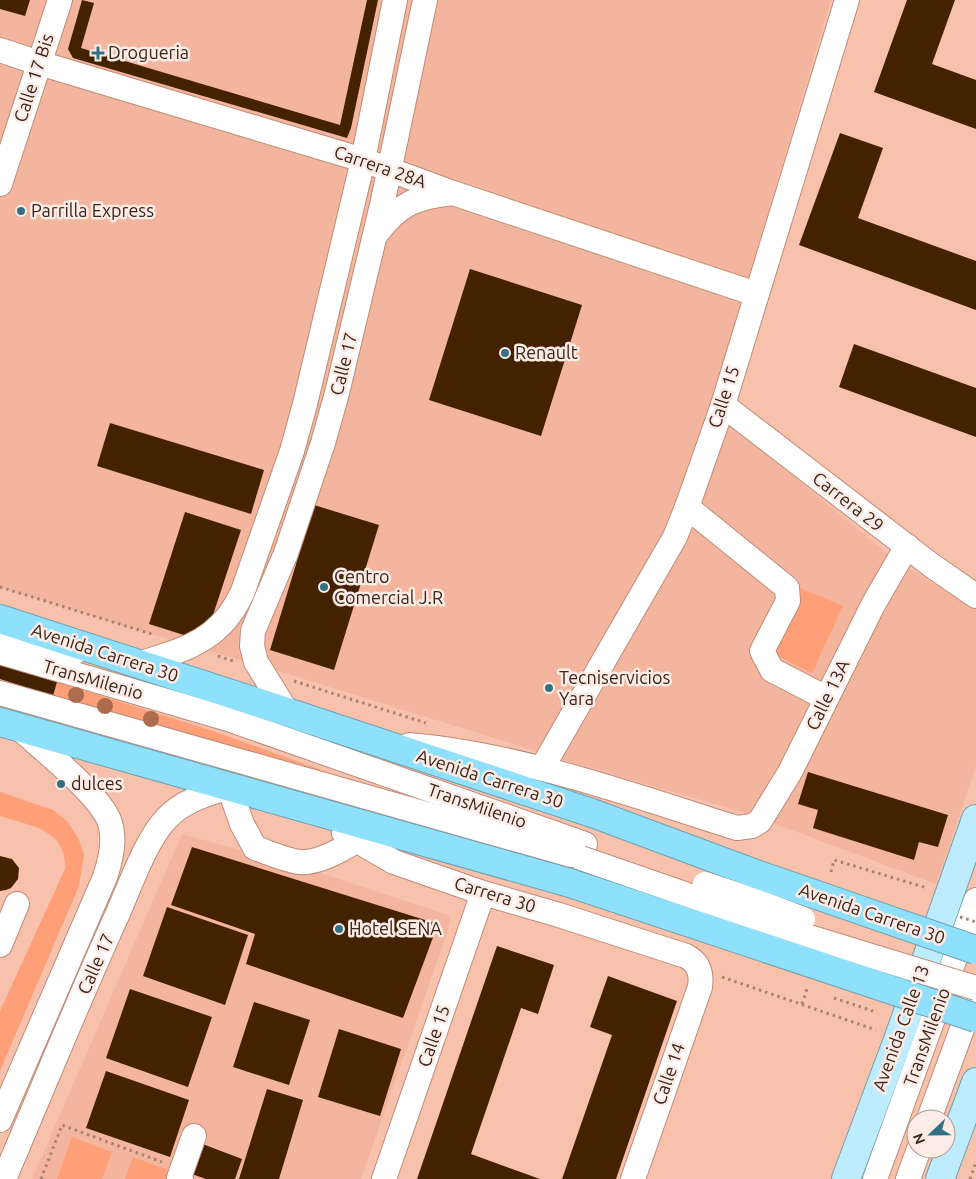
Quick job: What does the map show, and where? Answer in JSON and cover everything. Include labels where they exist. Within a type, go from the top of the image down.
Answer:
[{"type":"highway","name":"Avenida Carrera 30","points":[[0,619],[592,813],[756,874],[976,950]]},
{"type":"highway","points":[[9,725],[295,806],[366,834],[570,883],[976,1018]]},
{"type":"main road","name":"Avenida Calle 13","points":[[846,1179],[976,819]]},
{"type":"main road","points":[[940,1179],[976,1082]]},
{"type":"street","name":"Calle 17 Bis","points":[[0,184],[60,0]]},
{"type":"street","name":"Calle 17","points":[[139,664],[177,652],[202,640],[228,618],[237,605],[243,590],[292,451],[303,413],[364,160],[395,0]]},
{"type":"street","name":"Calle 17","points":[[286,712],[256,662],[252,646],[253,631],[286,552],[323,443],[376,234],[425,0]]},
{"type":"street","name":"Calle 15","points":[[542,768],[675,537],[687,507],[722,405],[847,0]]},
{"type":"street","name":"Carrera 28A","points":[[0,50],[364,160],[454,193],[756,294]]},
{"type":"street","points":[[376,234],[388,218],[410,202],[423,197],[454,193]]},
{"type":"street","name":"Carrera 29","points":[[722,405],[907,546],[976,596]]},
{"type":"street","points":[[687,507],[787,588],[788,601],[762,651],[772,670],[826,698]]},
{"type":"street","name":"Calle 13A","points":[[542,768],[737,828],[752,826],[760,821],[790,772],[874,603],[907,546]]},
{"type":"street","name":"TransMilenio","points":[[0,640],[139,664]]},
{"type":"street","name":"TransMilenio","points":[[0,652],[228,719],[809,937],[976,989],[934,1109]]},
{"type":"street","name":"TransMilenio","points":[[0,693],[583,851],[759,902],[826,928],[976,973]]},
{"type":"street","points":[[0,706],[112,754]]},
{"type":"street","name":"Calle 17","points":[[0,1120],[106,877],[111,859],[112,840],[109,821],[100,806],[68,772],[9,725]]},
{"type":"street","points":[[381,743],[441,748],[542,768]]},
{"type":"street","name":"Calle 17","points":[[4,1179],[94,967],[158,827],[182,805],[200,796],[229,787]]},
{"type":"street","points":[[229,787],[242,824],[254,848],[301,863],[322,858],[366,834]]},
{"type":"street","name":"Carrera 30","points":[[366,834],[394,862],[686,956],[693,960],[700,969]]},
{"type":"street","name":"Calle 15","points":[[384,1179],[483,892]]},
{"type":"street","name":"TransMilenio","points":[[875,1179],[976,900]]},
{"type":"street","points":[[0,945],[17,904]]},
{"type":"street","name":"Calle 14","points":[[633,1179],[700,987],[700,969]]},
{"type":"street","points":[[181,1174],[194,1136]]},
{"type":"street","points":[[908,1179],[915,1159]]},
{"type":"path","points":[[0,587],[155,635]]},
{"type":"path","points":[[189,646],[431,725]]},
{"type":"path","points":[[830,872],[834,860],[949,895]]},
{"type":"path","points":[[700,969],[898,1037]]},
{"type":"path","points":[[802,1004],[807,989]]},
{"type":"path","points":[[41,1179],[62,1125],[181,1174]]},
{"type":"path","points":[[970,1179],[976,1162]]},
{"type":"shaded area","points":[[0,0],[831,0],[710,408],[893,558],[976,610],[976,765],[936,884],[746,813],[590,768],[0,587]]},
{"type":"shaded area","points":[[798,587],[843,606],[812,673],[768,651]]},
{"type":"shaded area","points":[[57,682],[213,731],[332,774],[53,696]]},
{"type":"shaded area","points":[[0,792],[53,810],[68,822],[79,840],[84,854],[79,886],[0,1071],[0,1011],[65,869],[64,856],[60,845],[53,837],[34,827],[0,816]]},
{"type":"shaded area","points":[[182,834],[305,868],[448,915],[450,920],[446,936],[361,1179],[32,1179]]},
{"type":"shaded area","points":[[72,1137],[112,1152],[102,1179],[57,1179]]},
{"type":"shaded area","points":[[133,1157],[173,1172],[171,1179],[125,1179]]},
{"type":"building","points":[[0,0],[30,0],[25,16],[0,9]]},
{"type":"building","points":[[82,0],[94,3],[81,48],[340,125],[367,0],[378,0],[351,128],[347,138],[73,58],[68,49]]},
{"type":"building","points":[[907,0],[955,0],[932,64],[976,80],[976,129],[874,92]]},
{"type":"building","points":[[840,133],[883,148],[858,218],[976,261],[976,310],[799,245]]},
{"type":"building","name":"Renault","points":[[470,269],[582,305],[541,436],[429,400]]},
{"type":"building","points":[[854,344],[976,388],[976,437],[839,387]]},
{"type":"building","points":[[110,423],[264,470],[251,514],[97,466]]},
{"type":"building","name":"Centro Comercial J.R","points":[[314,505],[379,525],[334,670],[270,650]]},
{"type":"building","points":[[185,512],[241,530],[212,618],[187,636],[149,624]]},
{"type":"building","points":[[0,664],[57,682],[53,696],[0,679]]},
{"type":"building","points":[[808,772],[948,815],[938,847],[919,842],[914,860],[813,828],[818,810],[798,804]]},
{"type":"building","name":"Hotel SENA","points":[[192,847],[438,924],[403,1018],[246,964],[255,934],[171,905]]},
{"type":"building","points":[[0,856],[12,859],[19,868],[18,879],[11,888],[0,891]]},
{"type":"building","points":[[167,907],[248,935],[225,1005],[143,976]]},
{"type":"building","points":[[497,946],[554,965],[538,1014],[521,1008],[471,1154],[540,1179],[417,1179]]},
{"type":"building","points":[[608,976],[677,1001],[616,1179],[562,1179],[612,1035],[590,1027]]},
{"type":"building","points":[[130,989],[212,1017],[188,1087],[106,1058]]},
{"type":"building","points":[[254,1002],[310,1020],[289,1085],[233,1067]]},
{"type":"building","points":[[339,1029],[401,1049],[380,1116],[318,1097]]},
{"type":"building","points":[[106,1071],[189,1100],[170,1157],[86,1128]]},
{"type":"building","points":[[267,1089],[303,1100],[279,1179],[239,1179]]},
{"type":"building","points":[[200,1143],[242,1159],[235,1179],[206,1179],[189,1173]]},
{"type":"place","name":"Drogueria","points":[[98,53]]},
{"type":"place","name":"Parrilla Express","points":[[21,211]]},
{"type":"place","name":"Renault","points":[[505,353]]},
{"type":"place","name":"Centro Comercial J.R","points":[[324,587]]},
{"type":"place","name":"Tecniservicios Yara","points":[[549,688]]},
{"type":"place","name":"dulces","points":[[61,784]]},
{"type":"place","name":"Hotel SENA","points":[[339,929]]}]
